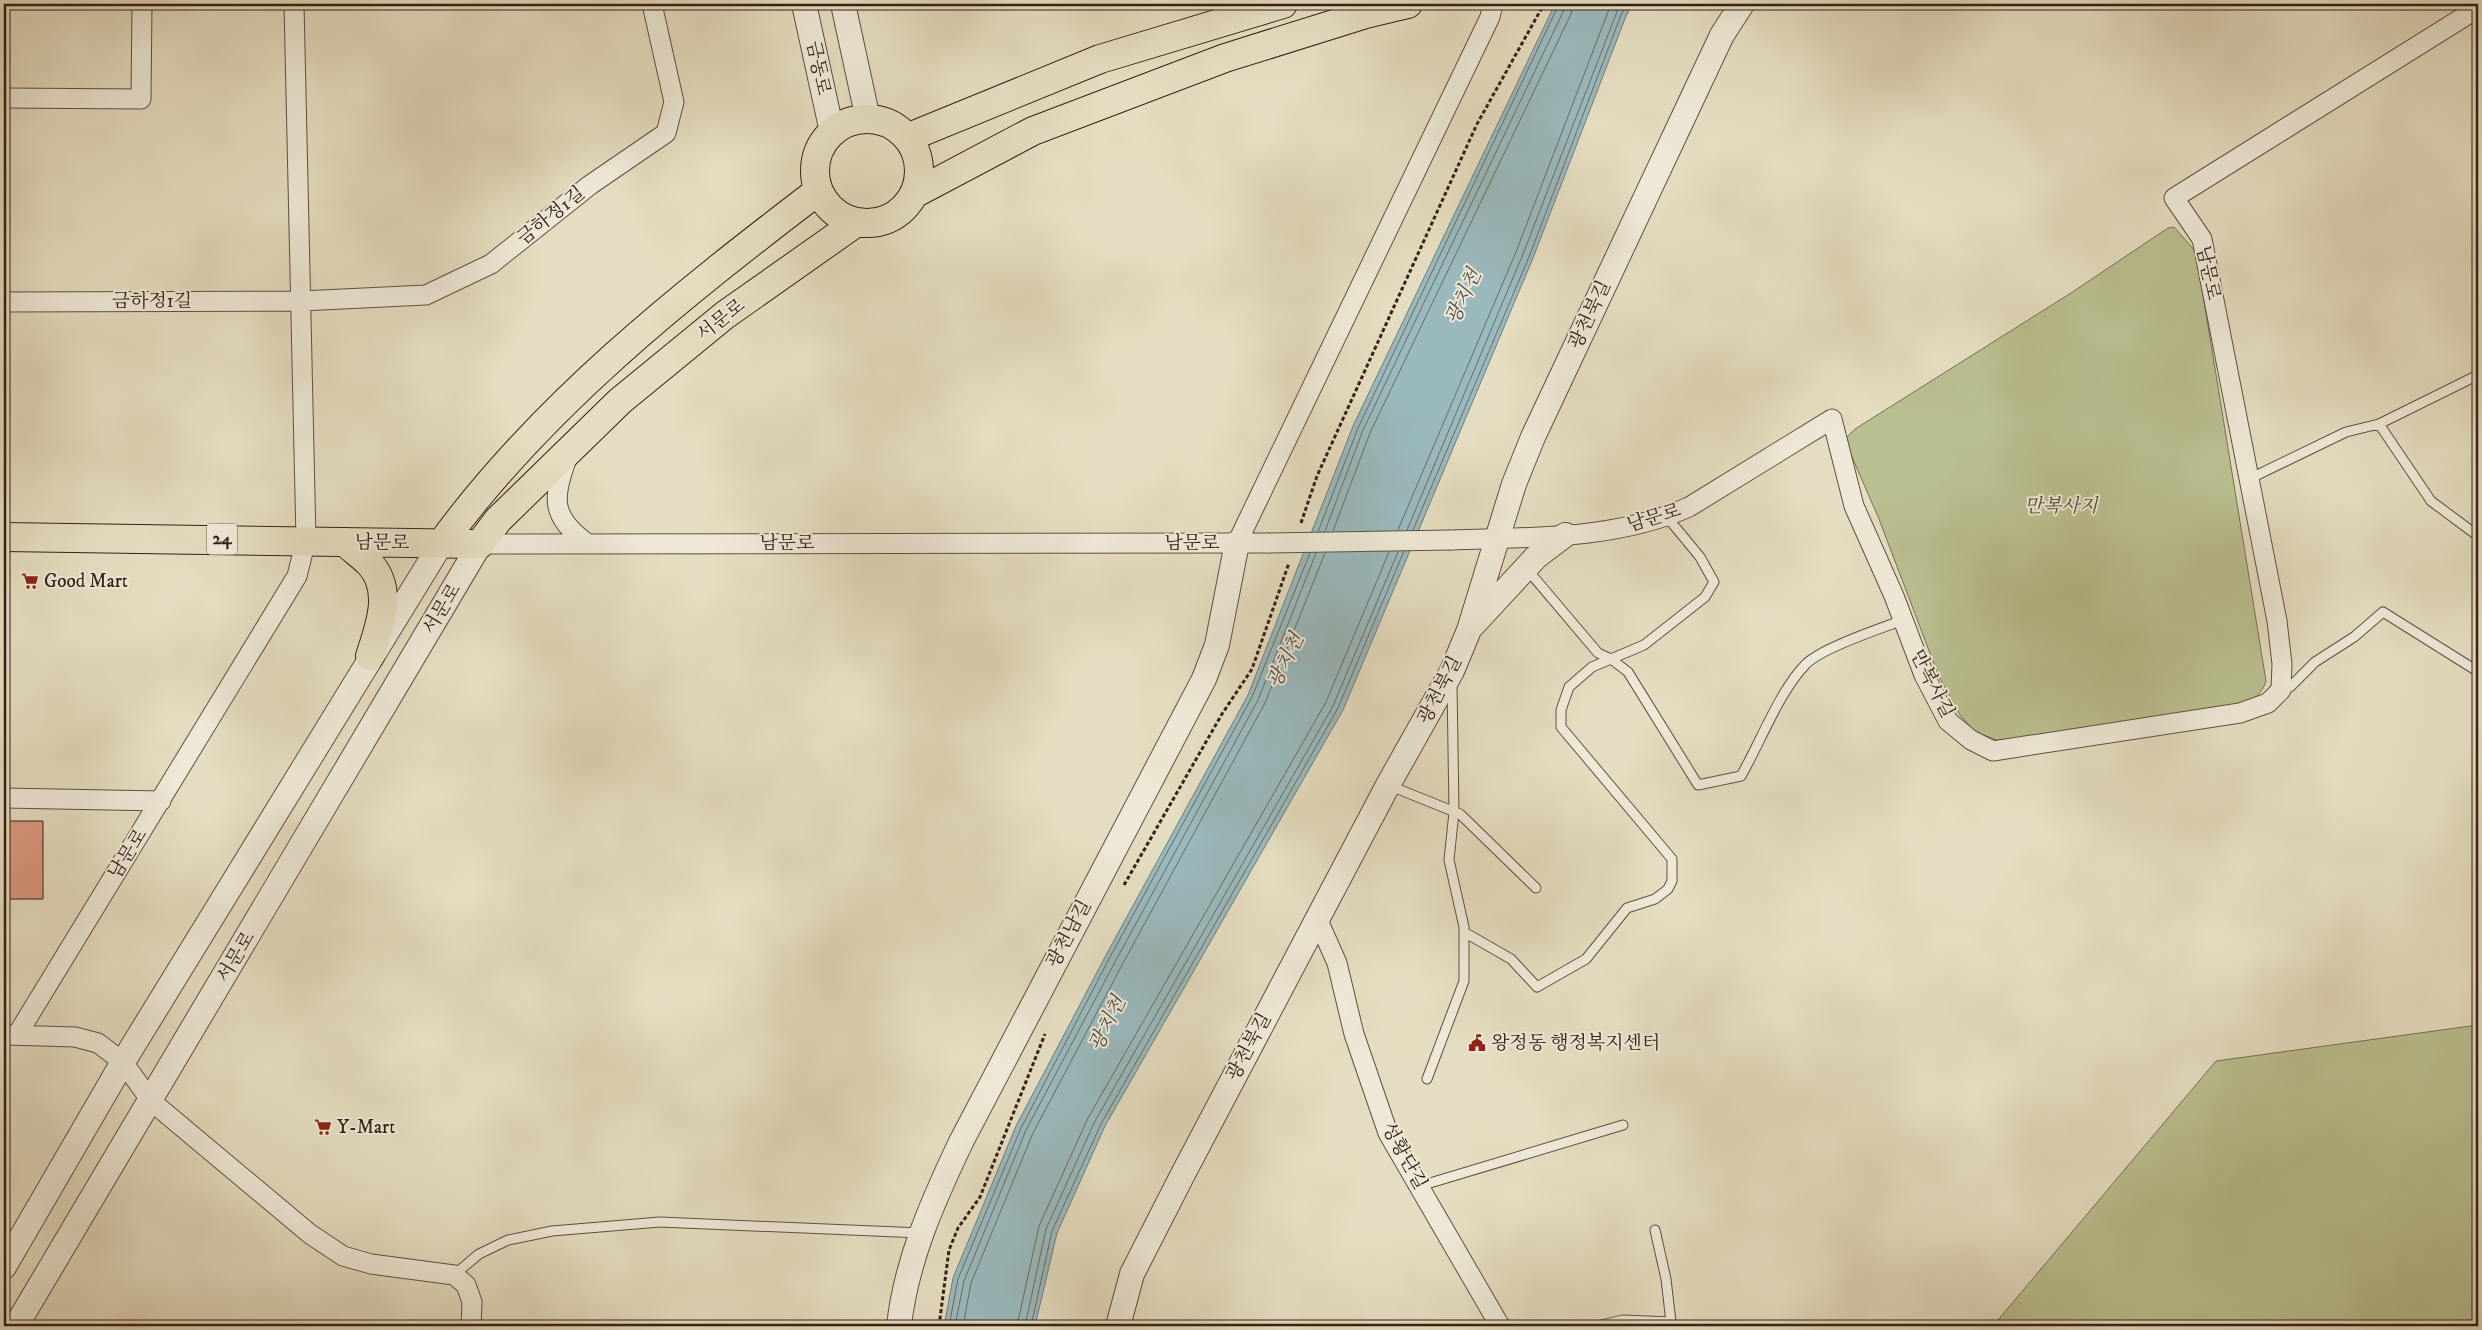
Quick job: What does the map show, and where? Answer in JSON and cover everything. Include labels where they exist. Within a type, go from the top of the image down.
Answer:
[{"type":"main road","points":[[907,138],[1100,59],[1214,23],[1283,4]]},
{"type":"main road","points":[[914,194],[1033,131],[1225,58],[1366,14],[1408,4]]},
{"type":"main road","points":[[1214,23],[1225,58]]},
{"type":"main road","points":[[868,119],[885,122],[900,131],[907,138],[918,159],[919,177],[914,194],[905,208],[891,218],[874,223],[857,222],[840,216],[827,205],[818,191],[815,174],[817,157],[824,142],[832,132],[851,122],[868,119]]},
{"type":"main road","name":"서문로","points":[[441,544],[473,499],[520,447],[599,371],[703,279],[818,191]]},
{"type":"main road","name":"서문로","points":[[480,544],[498,520],[620,401],[725,315],[857,222]]},
{"type":"main road","name":"남문로","points":[[4,536],[480,544]]},
{"type":"main road","points":[[344,542],[370,564],[379,578],[383,592],[382,617],[370,656]]},
{"type":"street","points":[[4,98],[141,99],[142,4]]},
{"type":"street","points":[[294,4],[306,540]]},
{"type":"street","name":"금하정1길","points":[[4,302],[301,301],[426,295],[491,264],[590,185],[666,133],[674,102],[652,4]]},
{"type":"street","name":"금동로","points":[[804,4],[832,132]]},
{"type":"street","name":"금동로","points":[[843,4],[868,119]]},
{"type":"street","points":[[1237,542],[1490,17],[1493,4]]},
{"type":"street","name":"광천북길","points":[[1721,4],[1722,35]]},
{"type":"street","name":"광천북길","points":[[1118,1326],[1132,1274],[1317,918],[1452,671],[1469,630],[1514,484],[1533,436],[1722,35],[1742,4]]},
{"type":"street","name":"남문로","points":[[2274,696],[2282,664],[2277,621],[2202,239],[2174,198],[2478,8]]},
{"type":"street","name":"남문로","points":[[480,544],[1268,543],[1497,539],[1601,532],[1667,517],[1689,507],[1832,419]]},
{"type":"street","name":"만복사길","points":[[1832,419],[1854,506],[1903,620],[1924,675],[1948,721],[1970,740],[1993,750],[2240,713],[2274,696]]},
{"type":"street","points":[[571,450],[559,480],[558,501],[562,522],[570,531],[588,544]]},
{"type":"street","points":[[1469,630],[1548,546],[1565,535]]},
{"type":"street","name":"남문로","points":[[10,1035],[161,801],[298,576],[306,540]]},
{"type":"street","name":"광천남길","points":[[899,1326],[902,1303],[922,1233],[936,1196],[961,1142],[1204,679],[1217,645],[1237,542]]},
{"type":"street","name":"서문로","points":[[4,1267],[123,1062],[370,656],[441,544]]},
{"type":"street","name":"서문로","points":[[16,1326],[480,544]]},
{"type":"street","points":[[4,798],[161,801]]},
{"type":"street","name":"성황단길","points":[[1317,918],[1337,963],[1354,1034],[1388,1133],[1500,1326]]},
{"type":"street","points":[[10,1035],[75,1037],[98,1044],[123,1062],[151,1101],[310,1234],[344,1256],[371,1264],[454,1275],[466,1285],[472,1302],[471,1326]]},
{"type":"lane","points":[[2249,479],[2346,432],[2379,424],[2478,375]]},
{"type":"lane","points":[[2379,424],[2431,501],[2478,536]]},
{"type":"lane","points":[[1464,932],[1510,959],[1537,987],[1586,959],[1627,908],[1655,898],[1668,889],[1672,881],[1672,859],[1562,727],[1561,710],[1569,687],[1592,667],[1644,645],[1705,597],[1714,582],[1700,557],[1667,517]]},
{"type":"lane","points":[[1526,568],[1598,653],[1611,659],[1628,672],[1698,785],[1741,776],[1789,684],[1807,662],[1842,644],[1903,620]]},
{"type":"lane","points":[[2274,696],[2290,688],[2315,662],[2354,637],[2383,612],[2474,669],[2478,669]]},
{"type":"lane","points":[[1427,1079],[1464,981],[1464,932],[1449,860],[1454,812],[1452,671]]},
{"type":"lane","points":[[1388,785],[1460,814],[1536,888]]},
{"type":"lane","points":[[1420,1186],[1623,1125]]},
{"type":"lane","points":[[454,1275],[479,1254],[508,1240],[552,1231],[660,1222],[922,1233]]},
{"type":"lane","points":[[1597,1326],[1623,1320],[1671,1322],[1666,1279],[1655,1230]]},
{"type":"lane","points":[[1548,1326],[1580,1326]]},
{"type":"green space","name":"만복사지","points":[[2174,227],[2196,252],[2266,681],[2260,693],[2252,700],[2229,708],[2025,739],[1997,740],[1975,732],[1960,715],[1939,677],[1879,519],[1849,450],[1846,438],[1855,429],[2071,293],[2168,228]]},
{"type":"green space","points":[[2478,1025],[2478,1326],[1993,1326],[2216,1061]]},
{"type":"water","name":"광치천","points":[[1555,4],[1633,4],[1626,16],[1533,258],[1343,710],[1105,1126],[1057,1233],[1035,1326],[944,1326],[953,1278],[1016,1126],[1105,957],[1248,695],[1353,426]]},
{"type":"building","points":[[4,821],[43,821],[43,899],[4,899]]},
{"type":"place","name":"Good Mart","points":[[30,581]]},
{"type":"place","name":"왕정동 행정복지센터","points":[[1477,1043]]},
{"type":"place","name":"Y-Mart","points":[[323,1127]]}]
